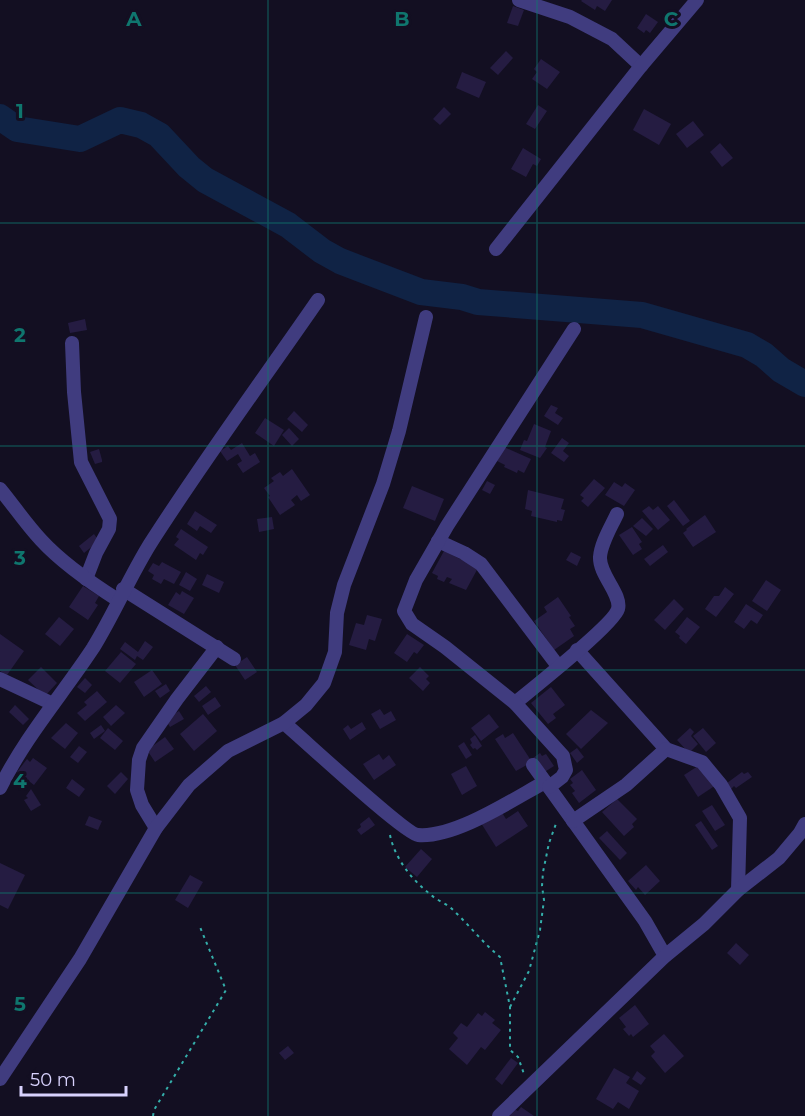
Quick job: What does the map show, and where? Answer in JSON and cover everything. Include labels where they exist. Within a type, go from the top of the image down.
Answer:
[{"type":"street","points":[[519,0],[570,16],[612,39],[641,66]]},
{"type":"street","points":[[496,249],[641,66],[697,0]]},
{"type":"street","points":[[0,788],[25,742],[78,671],[105,628],[150,544],[318,300]]},
{"type":"street","points":[[0,1079],[80,959],[156,828],[189,785],[228,751],[284,723],[318,693],[324,683],[335,652],[337,613],[344,585],[377,503],[399,431],[426,316]]},
{"type":"street","points":[[284,723],[408,832],[415,835],[466,824],[547,785],[565,773],[565,760],[538,726],[515,703],[445,647],[412,624],[406,617],[405,608],[416,580],[438,541],[574,329]]},
{"type":"street","points":[[72,343],[81,462],[110,519],[109,529],[86,579]]},
{"type":"street","points":[[0,489],[42,541],[86,579],[121,595],[217,647],[234,659]]},
{"type":"street","points":[[515,703],[598,632],[618,609],[618,601],[602,570],[600,558],[617,514]]},
{"type":"street","points":[[438,541],[481,564],[558,666]]},
{"type":"street","points":[[156,828],[142,805],[137,790],[139,760],[143,748],[217,647]]},
{"type":"street","points":[[577,650],[666,749],[698,760],[707,767],[736,808],[741,826],[738,890]]},
{"type":"street","points":[[0,679],[53,704]]},
{"type":"street","points":[[573,821],[626,784],[666,749]]},
{"type":"street","points":[[533,765],[645,921],[665,957]]},
{"type":"street","points":[[499,1116],[665,957],[704,924],[738,890],[779,858],[805,824]]},
{"type":"path","points":[[510,1007],[529,971],[540,930],[544,900],[543,872],[547,852],[563,806]]},
{"type":"path","points":[[387,814],[393,850],[401,863],[431,895],[453,909],[486,946],[500,957],[510,1007],[510,1050],[518,1057],[530,1088]]},
{"type":"path","points":[[153,1116],[154,1110],[226,990],[200,927]]},
{"type":"building","points":[[582,0],[612,0],[605,11],[597,6],[595,10]]},
{"type":"building","points":[[513,6],[524,10],[518,26],[507,23]]},
{"type":"building","points":[[646,14],[658,22],[650,33],[646,30],[644,33],[637,28]]},
{"type":"building","points":[[506,51],[513,58],[498,75],[490,68]]},
{"type":"building","points":[[541,59],[560,72],[547,89],[532,79],[537,72],[534,69]]},
{"type":"building","points":[[462,72],[486,82],[479,98],[456,88]]},
{"type":"building","points":[[538,105],[547,111],[535,129],[526,124]]},
{"type":"building","points":[[444,107],[451,114],[440,125],[433,119]]},
{"type":"building","points":[[644,109],[671,124],[659,145],[633,130]]},
{"type":"building","points":[[693,121],[704,135],[687,148],[676,134]]},
{"type":"building","points":[[720,143],[733,158],[722,167],[710,152]]},
{"type":"building","points":[[523,148],[541,159],[537,166],[533,164],[526,177],[511,169]]},
{"type":"building","points":[[85,319],[87,330],[70,333],[68,323]]},
{"type":"building","points":[[551,405],[558,408],[555,413],[563,418],[558,425],[544,416]]},
{"type":"building","points":[[294,411],[308,425],[302,432],[287,419]]},
{"type":"building","points":[[265,418],[284,430],[274,446],[255,433]]},
{"type":"building","points":[[534,424],[551,431],[545,447],[547,448],[540,458],[520,450],[524,440],[527,441]]},
{"type":"building","points":[[289,428],[299,439],[292,446],[282,435]]},
{"type":"building","points":[[562,438],[569,443],[563,451],[569,456],[564,462],[551,453]]},
{"type":"building","points":[[242,443],[250,456],[255,453],[260,462],[243,473],[237,464],[242,461],[238,454],[227,461],[220,451],[228,446],[231,450]]},
{"type":"building","points":[[504,447],[531,459],[524,473],[518,470],[517,473],[497,461]]},
{"type":"building","points":[[99,449],[102,462],[95,464],[90,452]]},
{"type":"building","points":[[292,469],[310,495],[301,501],[297,495],[291,500],[295,505],[280,515],[264,488],[274,481],[271,478],[280,472],[283,476]]},
{"type":"building","points":[[594,479],[605,488],[588,507],[581,501],[584,498],[580,495]]},
{"type":"building","points":[[487,481],[495,485],[490,494],[482,490]]},
{"type":"building","points":[[614,482],[622,487],[625,483],[635,490],[624,506],[605,495]]},
{"type":"building","points":[[412,486],[444,499],[435,521],[403,508]]},
{"type":"building","points":[[528,490],[564,499],[561,509],[565,510],[562,521],[531,516],[532,511],[525,509]]},
{"type":"building","points":[[674,500],[690,521],[683,526],[667,506]]},
{"type":"building","points":[[649,506],[653,510],[658,506],[670,520],[658,530],[642,511]]},
{"type":"building","points":[[195,511],[217,525],[211,533],[200,526],[197,531],[187,524]]},
{"type":"building","points":[[705,515],[716,532],[693,547],[683,533]]},
{"type":"building","points":[[272,517],[274,529],[259,532],[257,519]]},
{"type":"building","points":[[642,518],[653,529],[646,536],[633,526]]},
{"type":"building","points":[[632,527],[642,542],[639,544],[642,549],[633,555],[619,535]]},
{"type":"building","points":[[181,529],[208,547],[203,555],[200,553],[196,560],[174,545],[179,539],[176,537]]},
{"type":"building","points":[[94,534],[99,541],[84,553],[79,546]]},
{"type":"building","points":[[663,545],[668,552],[650,566],[644,559]]},
{"type":"building","points":[[444,551],[478,568],[466,590],[449,583],[452,579],[447,577],[444,582],[432,573]]},
{"type":"building","points":[[571,552],[581,557],[577,566],[566,560]]},
{"type":"building","points":[[162,562],[181,572],[174,584],[164,579],[161,584],[152,579],[154,575],[148,571],[153,563],[159,566]]},
{"type":"building","points":[[186,572],[197,579],[190,591],[179,585]]},
{"type":"building","points":[[207,574],[224,582],[219,593],[202,585]]},
{"type":"building","points":[[766,580],[781,590],[767,611],[752,601]]},
{"type":"building","points":[[83,586],[99,596],[95,603],[98,605],[88,620],[69,607]]},
{"type":"building","points":[[725,587],[734,594],[716,617],[705,609],[714,596],[719,596]]},
{"type":"building","points":[[182,591],[194,598],[184,614],[168,605],[176,592],[180,595]]},
{"type":"building","points":[[558,597],[575,626],[570,629],[574,636],[554,650],[534,621],[547,612],[544,607]]},
{"type":"building","points":[[674,599],[684,609],[665,630],[654,620]]},
{"type":"building","points":[[746,604],[763,615],[757,624],[751,620],[744,629],[734,622]]},
{"type":"building","points":[[367,615],[382,619],[375,641],[369,639],[366,650],[349,645],[356,623],[364,625]]},
{"type":"building","points":[[59,617],[74,629],[60,646],[45,634]]},
{"type":"building","points":[[687,617],[700,627],[686,644],[675,632]]},
{"type":"building","points":[[0,634],[24,651],[7,675],[0,671]]},
{"type":"building","points":[[407,634],[424,645],[417,654],[414,652],[407,662],[394,653]]},
{"type":"building","points":[[145,641],[153,647],[143,660],[137,656],[135,660],[120,649],[125,642],[138,652]]},
{"type":"building","points":[[121,652],[136,664],[120,683],[105,671]]},
{"type":"building","points":[[247,657],[257,672],[245,680],[235,665]]},
{"type":"building","points":[[41,667],[57,683],[45,696],[28,680]]},
{"type":"building","points":[[420,667],[429,676],[426,679],[430,683],[423,691],[409,678]]},
{"type":"building","points":[[152,670],[162,684],[144,697],[134,682]]},
{"type":"building","points":[[85,678],[92,685],[85,693],[77,687]]},
{"type":"building","points":[[166,684],[170,691],[160,698],[155,691]]},
{"type":"building","points":[[206,686],[211,692],[199,702],[194,696]]},
{"type":"building","points":[[551,687],[565,705],[553,714],[556,718],[548,724],[531,703]]},
{"type":"building","points":[[97,691],[107,702],[85,721],[77,713],[87,705],[84,702]]},
{"type":"building","points":[[215,697],[221,706],[208,715],[202,706]]},
{"type":"building","points":[[15,705],[29,719],[23,725],[9,712]]},
{"type":"building","points":[[116,705],[125,713],[111,726],[103,717]]},
{"type":"building","points":[[380,709],[384,715],[391,711],[396,720],[380,729],[371,714]]},
{"type":"building","points":[[591,710],[608,723],[581,749],[566,734]]},
{"type":"building","points":[[179,711],[184,719],[170,727],[165,719]]},
{"type":"building","points":[[203,714],[217,731],[194,751],[180,734]]},
{"type":"building","points":[[489,714],[499,727],[481,741],[471,728]]},
{"type":"building","points":[[362,722],[366,729],[350,740],[343,729],[348,725],[351,729]]},
{"type":"building","points":[[66,723],[78,733],[65,749],[51,738]]},
{"type":"building","points":[[101,725],[105,731],[94,739],[90,733]]},
{"type":"building","points":[[108,728],[123,741],[115,750],[100,738]]},
{"type":"building","points":[[690,728],[694,732],[691,736],[698,744],[689,753],[677,740]]},
{"type":"building","points":[[703,728],[716,743],[706,752],[693,736]]},
{"type":"building","points":[[513,733],[532,762],[516,771],[495,739],[503,734],[505,738]]},
{"type":"building","points":[[475,735],[482,746],[477,750],[470,745],[472,743],[470,739]]},
{"type":"building","points":[[165,737],[174,749],[155,762],[147,750]]},
{"type":"building","points":[[464,742],[472,755],[466,759],[458,746]]},
{"type":"building","points":[[79,746],[87,752],[78,763],[70,757]]},
{"type":"building","points":[[577,748],[584,757],[577,763],[570,753]]},
{"type":"building","points":[[540,753],[542,756],[546,754],[554,766],[543,773],[533,758]]},
{"type":"building","points":[[379,754],[383,760],[389,755],[396,765],[374,780],[363,764]]},
{"type":"building","points":[[33,758],[47,768],[34,785],[17,772],[27,759],[30,762]]},
{"type":"building","points":[[466,766],[477,786],[462,795],[451,774]]},
{"type":"building","points":[[698,766],[716,785],[698,797],[684,775]]},
{"type":"building","points":[[582,770],[596,790],[579,803],[572,793],[575,791],[570,785],[573,783],[570,779]]},
{"type":"building","points":[[121,772],[128,779],[115,794],[107,786]]},
{"type":"building","points":[[742,772],[744,774],[748,772],[752,777],[731,789],[727,783]]},
{"type":"building","points":[[72,779],[85,789],[79,797],[66,788]]},
{"type":"building","points":[[31,789],[41,805],[31,811],[24,800],[28,798],[26,796]]},
{"type":"building","points":[[617,799],[637,819],[632,824],[634,827],[624,836],[602,812]]},
{"type":"building","points":[[712,805],[725,825],[715,831],[702,811]]},
{"type":"building","points":[[501,811],[506,819],[518,811],[528,826],[496,847],[481,823]]},
{"type":"building","points":[[89,816],[102,821],[98,830],[85,825]]},
{"type":"building","points":[[369,817],[375,825],[361,835],[357,830],[361,827],[360,824]]},
{"type":"building","points":[[701,821],[718,846],[712,850],[695,825]]},
{"type":"building","points":[[607,831],[627,853],[620,860],[599,838]]},
{"type":"building","points":[[421,849],[432,859],[417,877],[405,867]]},
{"type":"building","points":[[0,863],[25,875],[8,909],[0,905]]},
{"type":"building","points":[[646,865],[660,881],[645,895],[638,887],[636,890],[628,881]]},
{"type":"building","points":[[190,875],[203,882],[188,908],[175,900]]},
{"type":"building","points":[[736,943],[749,955],[740,965],[727,953]]},
{"type":"building","points":[[635,1005],[649,1024],[633,1037],[623,1029],[626,1027],[619,1018]]},
{"type":"building","points":[[485,1012],[495,1020],[492,1023],[501,1030],[485,1050],[481,1047],[467,1065],[449,1049],[458,1038],[453,1033],[461,1023],[467,1027],[478,1013],[482,1016]]},
{"type":"building","points":[[664,1034],[684,1056],[665,1073],[651,1056],[655,1052],[650,1046]]},
{"type":"building","points":[[288,1046],[294,1053],[285,1060],[279,1053]]},
{"type":"building","points":[[511,1058],[518,1063],[502,1085],[495,1079]]},
{"type":"building","points":[[614,1068],[630,1077],[626,1083],[639,1091],[629,1109],[618,1102],[613,1109],[596,1099]]},
{"type":"building","points":[[637,1071],[646,1078],[641,1085],[632,1079]]},
{"type":"building","points":[[521,1107],[534,1116],[509,1116],[514,1109],[518,1111]]},
{"type":"waterway","points":[[0,117],[17,129],[80,139],[120,120],[141,125],[159,135],[189,167],[205,180],[288,225],[322,251],[340,261],[421,292],[462,297],[478,302],[642,315],[747,345],[805,384]]}]
